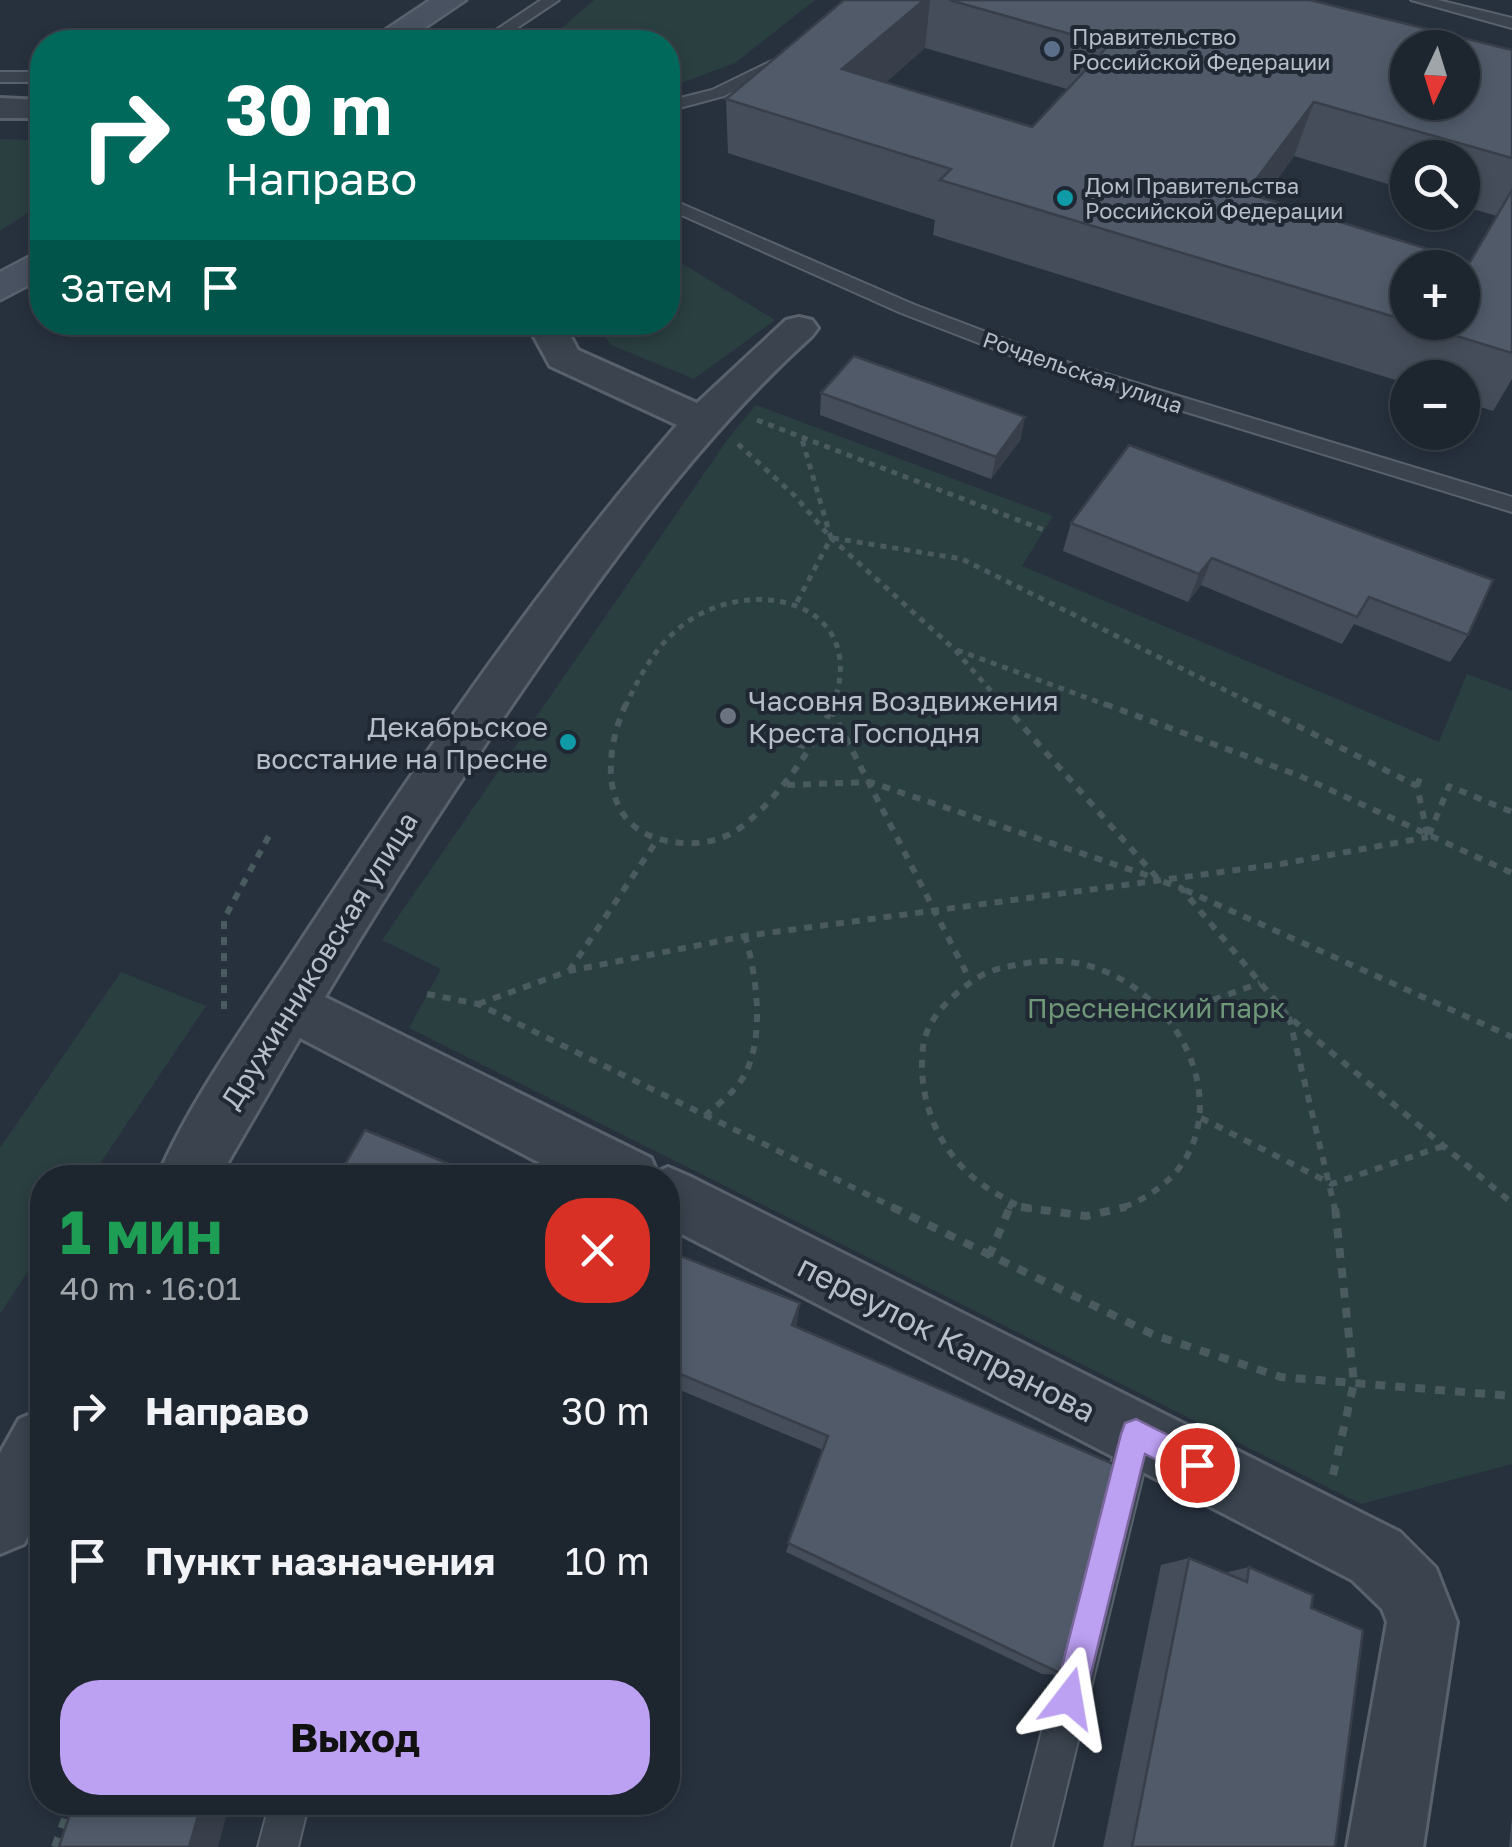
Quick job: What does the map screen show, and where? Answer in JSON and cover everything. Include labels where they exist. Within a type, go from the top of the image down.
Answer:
[{"type":"main road","points":[[402,30],[451,0]]},
{"type":"main road","points":[[0,288],[30,269]]},
{"type":"street","points":[[0,108],[30,109]]},
{"type":"street","name":"Дружинниковская улица","points":[[194,1165],[378,862],[635,498],[726,419],[799,328]]},
{"type":"street","points":[[551,335],[563,358],[726,419]]},
{"type":"street","points":[[288,1005],[604,1165]]},
{"type":"street","name":"переулок Капранова","points":[[680,1202],[1376,1556],[1404,1578],[1418,1600],[1422,1622],[1384,1847]]},
{"type":"street","points":[[0,1520],[30,1464]]},
{"type":"lane","points":[[504,30],[550,0]]},
{"type":"lane","points":[[1419,0],[1512,22]]},
{"type":"lane","points":[[680,102],[760,76],[793,54]]},
{"type":"lane","points":[[0,77],[30,77]]},
{"type":"lane","name":"Рочдельская улица","points":[[680,208],[846,284],[990,341],[1204,413],[1512,504]]},
{"type":"lane","points":[[1032,1847],[1136,1434]]},
{"type":"lane","points":[[278,1847],[287,1815]]},
{"type":"path","points":[[1044,530],[801,436],[726,419],[730,436],[796,496],[832,538],[954,649],[1159,880]]},
{"type":"path","points":[[797,602],[832,538],[801,436]]},
{"type":"path","points":[[832,538],[962,559],[1417,786]]},
{"type":"path","points":[[775,597],[797,602],[820,616],[835,640],[841,665],[832,710],[806,747],[787,785],[760,816],[729,836],[691,842],[658,839],[634,828],[620,810],[608,775],[613,729],[634,686],[671,635],[706,611],[741,598],[775,597]]},
{"type":"path","points":[[954,649],[1300,776],[1512,874]]},
{"type":"path","points":[[832,710],[969,978]]},
{"type":"path","points":[[753,726],[806,747]]},
{"type":"path","points":[[1421,775],[1417,786],[1428,837]]},
{"type":"path","points":[[787,785],[870,782],[1159,880],[1512,1037]]},
{"type":"path","points":[[1428,837],[1449,786],[1512,812]]},
{"type":"path","points":[[224,1014],[224,919],[272,832]]},
{"type":"path","points":[[478,1004],[569,971],[745,936],[1281,864],[1428,837]]},
{"type":"path","points":[[569,971],[658,839]]},
{"type":"path","points":[[1180,888],[1288,1016],[1512,1203]]},
{"type":"path","points":[[706,1116],[746,1075],[756,1021],[751,950],[745,936]]},
{"type":"path","points":[[1025,959],[1087,964],[1117,976],[1168,1016],[1195,1065],[1201,1118],[1192,1148],[1175,1175],[1151,1197],[1120,1211],[1084,1216],[1048,1214],[1012,1203],[960,1167],[940,1143],[920,1090],[923,1037],[934,1014],[969,978],[1025,959]]},
{"type":"path","points":[[1168,1016],[1260,982]]},
{"type":"path","points":[[428,994],[478,1004],[1154,1336],[1281,1376],[1512,1396]]},
{"type":"path","points":[[1288,1016],[1332,1184],[1354,1383],[1330,1489]]},
{"type":"path","points":[[1201,1118],[1332,1184],[1444,1146]]},
{"type":"path","points":[[989,1256],[1012,1203]]},
{"type":"path","points":[[56,1847],[66,1815]]},
{"type":"green space","points":[[594,0],[815,0],[735,63],[680,84],[680,30],[559,30]]},
{"type":"green space","points":[[0,139],[30,140],[30,212],[0,231]]},
{"type":"green space","points":[[680,262],[775,320],[694,379],[611,345],[604,335],[680,335]]},
{"type":"green space","name":"Пресненский парк","points":[[756,405],[1053,516],[1022,566],[1439,742],[1467,674],[1512,691],[1512,1464],[1361,1504],[409,1028],[441,969],[382,940],[730,436]]},
{"type":"green space","points":[[121,972],[206,1006],[99,1165],[30,1165],[30,1268],[0,1314],[0,1148]]},
{"type":"building","points":[[844,0],[924,0],[842,69],[1032,127],[1109,45],[949,0],[1310,0],[1431,30],[1390,30],[1390,120],[1480,120],[1480,42],[1512,50],[1512,158],[1480,149],[1480,140],[1448,140],[1314,102],[1246,193],[1431,250],[1390,250],[1390,316],[940,180],[951,169],[726,99]]},
{"type":"building","points":[[1512,190],[1512,353],[1470,340],[1480,340],[1477,250]]},
{"type":"building","points":[[854,356],[1025,417],[996,457],[821,393]]},
{"type":"building","points":[[1129,445],[1493,580],[1468,635],[1369,597],[1357,617],[1212,558],[1199,574],[1071,523]]},
{"type":"building","points":[[365,1130],[452,1165],[345,1165]]},
{"type":"building","points":[[680,1256],[800,1303],[792,1325],[1118,1466],[1064,1675],[788,1543],[828,1436],[680,1374]]},
{"type":"building","points":[[1189,1558],[1247,1582],[1249,1567],[1313,1595],[1311,1608],[1363,1630],[1335,1847],[1132,1847]]},
{"type":"building","points":[[70,1815],[198,1815],[189,1847],[59,1847]]},
{"type":"place","name":"Правительство Российской Федерации","points":[[1052,49]]},
{"type":"place","name":"Дом Правительства Российской Федерации","points":[[1065,198]]},
{"type":"place","name":"Часовня Воздвижения Креста Господня","points":[[728,716]]},
{"type":"place","name":"Декабрьское восстание на Пресне","points":[[568,742]]},
{"type":"route","points":[[1069,1698],[1136,1434],[1197,1465]]}]
